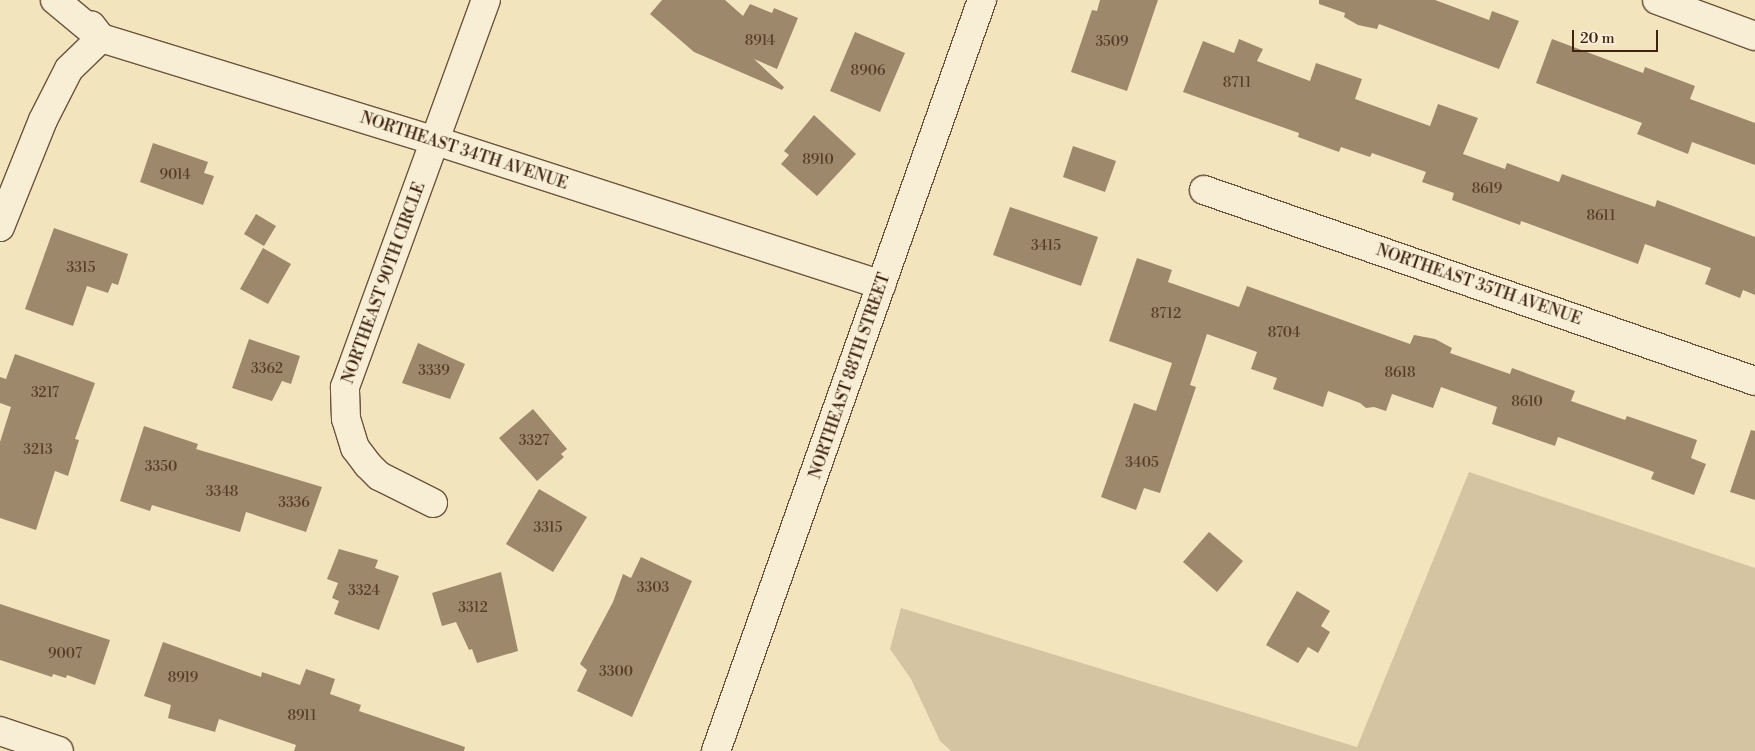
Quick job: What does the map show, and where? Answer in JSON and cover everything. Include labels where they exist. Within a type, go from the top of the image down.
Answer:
[{"type":"street","name":"NORTHEAST 34TH AVENUE","points":[[55,0],[101,38],[436,141],[881,285]]},
{"type":"street","points":[[0,227],[43,120],[69,69],[101,38],[90,23],[82,0]]},
{"type":"street","name":"NORTHEAST 90TH CIRCLE","points":[[433,503],[379,476],[368,465],[355,448],[343,403],[350,372],[486,0]]},
{"type":"street","name":"NORTHEAST 88TH STREET","points":[[716,751],[982,0]]},
{"type":"street","points":[[1657,0],[1755,36]]},
{"type":"street","name":"NORTHEAST 35TH AVENUE","points":[[1204,190],[1755,381]]},
{"type":"street","points":[[0,731],[59,751]]},
{"type":"shaded area","points":[[1469,472],[1755,568],[1755,751],[951,751],[940,741],[911,679],[890,649],[901,608],[1357,747]]},
{"type":"building","points":[[662,0],[725,0],[743,16],[750,4],[772,13],[774,8],[798,18],[777,69],[754,59],[784,87],[782,90],[694,52],[650,14]]},
{"type":"building","points":[[1100,0],[1158,0],[1127,91],[1071,72],[1092,10],[1097,11]]},
{"type":"building","points":[[1319,0],[1435,0],[1489,20],[1492,11],[1519,21],[1499,69],[1379,24],[1377,29],[1358,25],[1344,17],[1345,13],[1319,4]]},
{"type":"building","points":[[855,32],[905,53],[880,112],[830,91]]},
{"type":"building","points":[[1239,39],[1263,49],[1257,61],[1310,81],[1316,63],[1362,79],[1355,99],[1430,126],[1438,104],[1478,118],[1463,154],[1505,169],[1507,163],[1559,182],[1562,174],[1655,207],[1657,200],[1755,237],[1755,295],[1743,290],[1740,298],[1705,284],[1711,268],[1645,244],[1638,264],[1521,221],[1520,225],[1452,200],[1454,193],[1422,182],[1426,172],[1372,153],[1370,157],[1341,147],[1339,152],[1298,137],[1299,133],[1183,92],[1203,41],[1234,53]]},
{"type":"building","points":[[1552,39],[1643,73],[1645,67],[1695,86],[1690,99],[1755,123],[1755,165],[1692,142],[1688,154],[1637,134],[1642,123],[1536,83]]},
{"type":"building","points":[[814,115],[856,154],[817,196],[781,164],[789,155],[784,151]]},
{"type":"building","points":[[153,143],[208,162],[204,173],[214,176],[203,205],[140,182]]},
{"type":"building","points":[[1073,146],[1116,161],[1105,192],[1063,177]]},
{"type":"building","points":[[1010,207],[1098,237],[1081,286],[993,255]]},
{"type":"building","points":[[256,214],[276,226],[264,246],[244,234]]},
{"type":"building","points":[[54,228],[128,254],[118,285],[112,283],[108,293],[87,286],[73,326],[25,309]]},
{"type":"building","points":[[263,248],[291,264],[268,304],[240,289]]},
{"type":"building","points":[[1137,258],[1172,270],[1168,282],[1239,307],[1247,286],[1410,344],[1414,335],[1435,339],[1452,348],[1450,353],[1510,374],[1512,368],[1575,391],[1571,401],[1625,420],[1627,416],[1697,440],[1691,458],[1706,464],[1694,495],[1651,479],[1654,472],[1558,437],[1555,446],[1492,424],[1497,407],[1441,387],[1433,408],[1392,394],[1386,411],[1374,407],[1366,408],[1360,403],[1328,391],[1323,407],[1273,389],[1277,378],[1251,369],[1257,352],[1207,334],[1190,385],[1196,387],[1160,493],[1144,488],[1136,510],[1101,497],[1134,403],[1156,411],[1172,363],[1109,341]]},
{"type":"building","points":[[249,339],[300,356],[291,384],[282,381],[272,401],[232,388]]},
{"type":"building","points":[[418,343],[465,364],[450,399],[402,383]]},
{"type":"building","points":[[15,354],[95,383],[75,439],[79,440],[68,476],[55,471],[36,530],[0,518],[0,442],[11,407],[0,403],[0,377],[6,379]]},
{"type":"building","points":[[533,409],[567,449],[561,454],[564,457],[537,481],[499,438]]},
{"type":"building","points":[[144,426],[198,444],[196,449],[322,487],[306,532],[246,512],[240,532],[152,505],[150,511],[120,501]]},
{"type":"building","points":[[1751,430],[1755,431],[1755,500],[1730,492]]},
{"type":"building","points":[[539,489],[587,517],[553,572],[506,544]]},
{"type":"building","points":[[1209,532],[1243,561],[1217,592],[1183,562]]},
{"type":"building","points":[[339,549],[378,560],[375,568],[399,576],[379,630],[334,614],[339,601],[332,598],[338,583],[327,579]]},
{"type":"building","points":[[641,557],[692,581],[632,717],[577,691],[587,670],[580,664],[613,602],[623,574],[631,578]]},
{"type":"building","points":[[501,572],[518,651],[477,663],[472,649],[469,650],[456,622],[442,626],[432,593]]},
{"type":"building","points":[[1297,591],[1330,611],[1321,626],[1330,632],[1318,653],[1308,647],[1298,663],[1266,645]]},
{"type":"building","points":[[0,604],[110,640],[95,685],[67,675],[66,678],[53,674],[52,677],[0,660]]},
{"type":"building","points":[[163,642],[261,677],[262,672],[300,685],[306,669],[335,679],[330,694],[361,705],[359,711],[465,747],[464,751],[294,751],[296,745],[219,719],[215,732],[168,718],[171,705],[144,696]]}]
